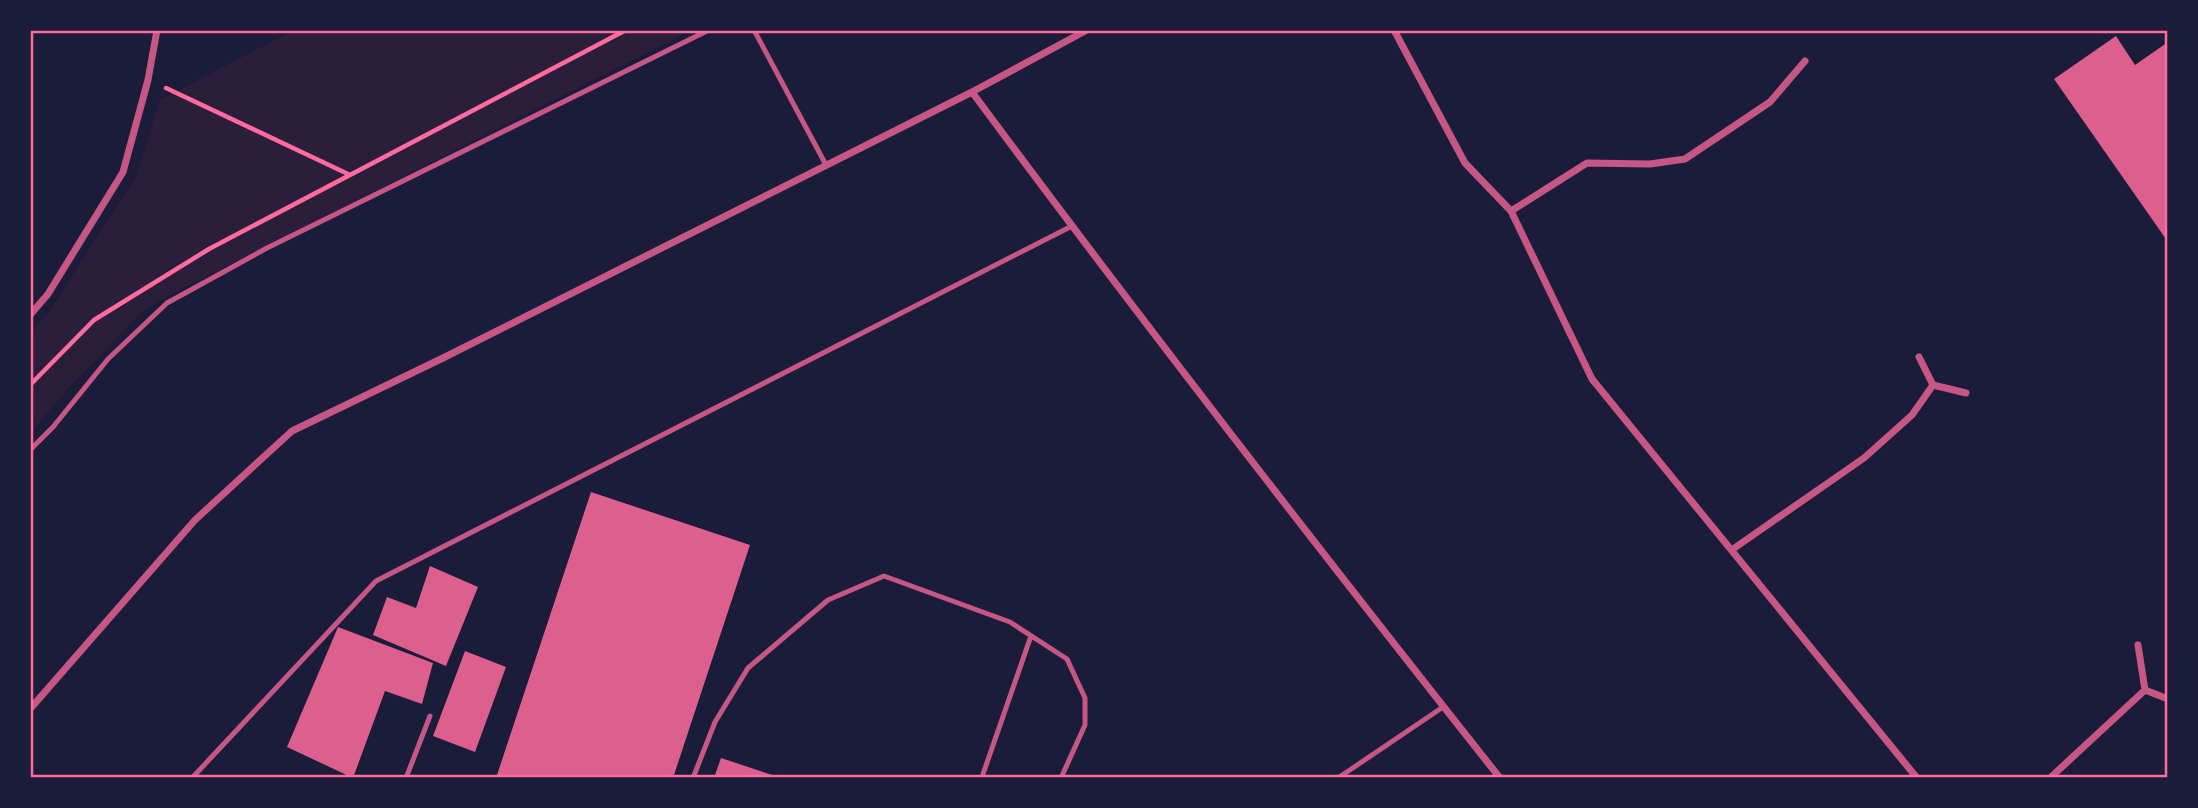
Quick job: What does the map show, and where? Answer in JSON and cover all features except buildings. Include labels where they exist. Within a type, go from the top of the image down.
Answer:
[{"type":"street","points":[[30,315],[48,294],[123,172],[148,80],[157,30]]},
{"type":"street","points":[[30,709],[195,520],[292,431],[972,92],[1087,30]]},
{"type":"street","points":[[1394,30],[1465,163],[1511,211],[1592,379],[1917,778]]},
{"type":"street","points":[[1511,211],[1587,163],[1650,164],[1685,159],[1770,102],[1805,61]]},
{"type":"street","points":[[972,92],[1072,226],[1500,778]]},
{"type":"street","points":[[1919,357],[1933,385],[1966,393]]},
{"type":"street","points":[[1733,550],[1864,458],[1912,415],[1933,385]]},
{"type":"street","points":[[2138,645],[2145,690]]},
{"type":"street","points":[[2145,690],[2168,699]]},
{"type":"street","points":[[2050,778],[2145,690]]},
{"type":"lane","points":[[30,450],[53,427],[108,359],[167,303],[267,248],[709,30]]},
{"type":"lane","points":[[754,30],[826,165]]},
{"type":"lane","points":[[192,778],[355,600],[376,581],[1072,226]]},
{"type":"lane","points":[[693,778],[715,722],[748,668],[828,600],[884,576],[1010,622],[1067,659],[1085,698],[1085,725],[1061,778]]},
{"type":"lane","points":[[983,774],[1031,636]]},
{"type":"lane","points":[[1338,778],[1443,707]]},
{"type":"lane","points":[[406,778],[430,716]]},
{"type":"path","points":[[30,385],[94,320],[209,249],[626,30]]},
{"type":"path","points":[[148,80],[349,175]]},
{"type":"shaded area","points":[[294,30],[692,30],[143,311],[64,393],[30,434],[30,332],[48,313],[136,177],[160,100]]}]
